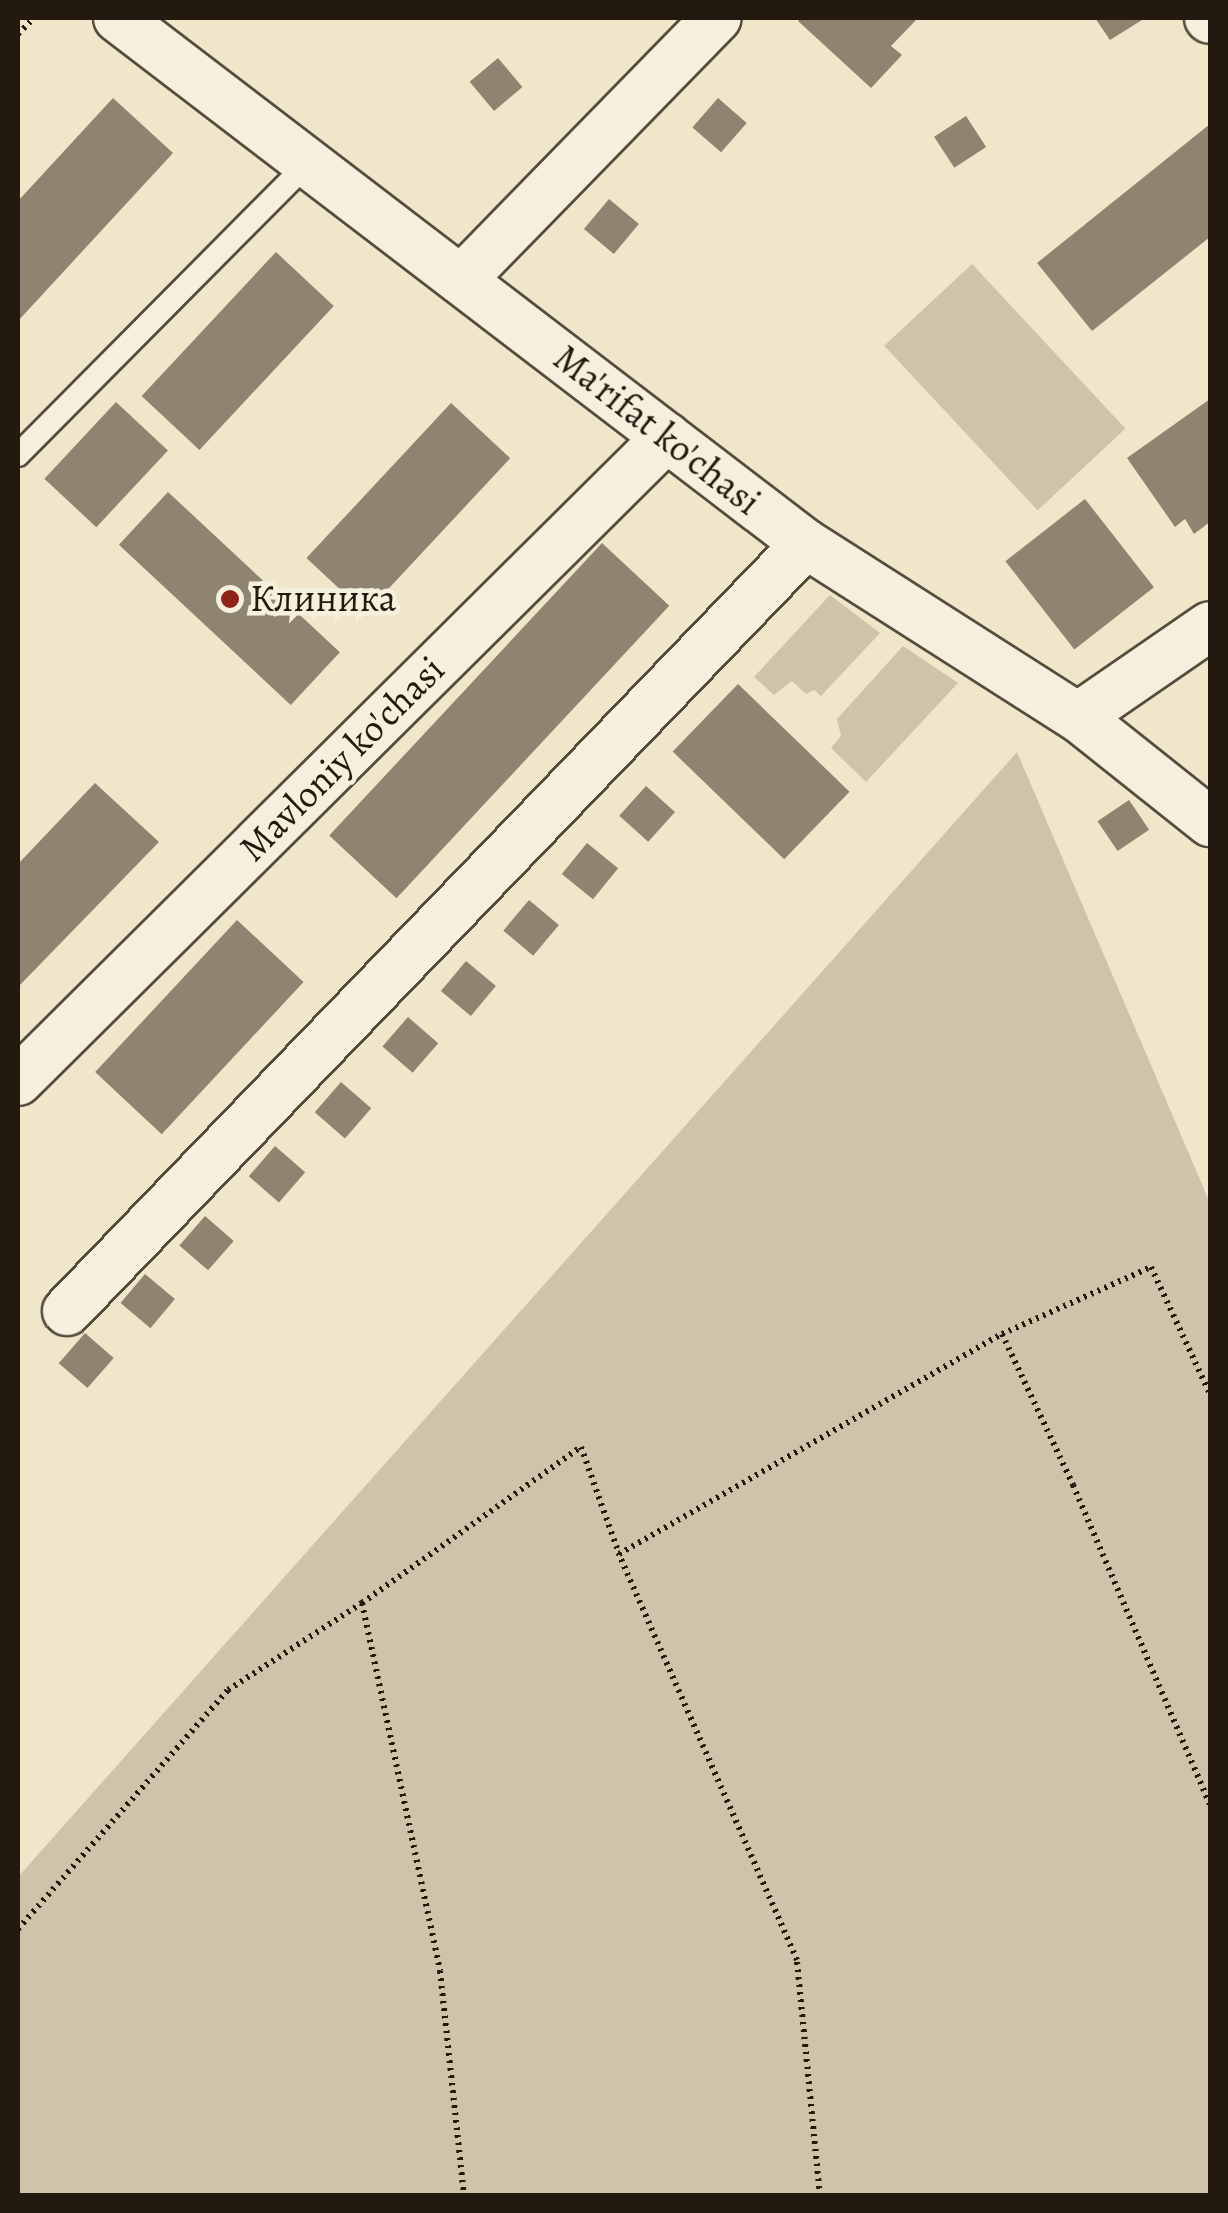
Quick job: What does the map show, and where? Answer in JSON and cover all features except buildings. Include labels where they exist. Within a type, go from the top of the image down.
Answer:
[{"type":"street","name":"Ma'rifat ko'chasi","points":[[119,18],[806,544],[1078,717],[1210,822]]},
{"type":"street","points":[[462,280],[717,18]]},
{"type":"street","name":"Mavloniy ko'chasi","points":[[18,1082],[667,437]]},
{"type":"street","points":[[67,1311],[806,544]]},
{"type":"street","points":[[1078,717],[1210,626]]},
{"type":"lane","points":[[18,455],[308,163]]},
{"type":"path","points":[[18,34],[34,18]]},
{"type":"path","points":[[619,1554],[1002,1334],[1150,1267],[1210,1394]]},
{"type":"path","points":[[1002,1334],[1073,1485],[1210,1804]]},
{"type":"path","points":[[18,1928],[228,1690],[362,1602],[582,1447],[619,1554],[798,1960],[820,2196]]},
{"type":"path","points":[[362,1602],[440,1971],[464,2196]]},
{"type":"shaded area","points":[[972,264],[1125,429],[1038,510],[884,346]]},
{"type":"shaded area","points":[[830,595],[880,633],[821,696],[814,690],[806,694],[792,681],[774,695],[754,677]]},
{"type":"shaded area","points":[[903,646],[958,683],[866,782],[831,748],[841,736],[837,719]]},
{"type":"shaded area","points":[[1017,752],[1210,1203],[1210,2195],[18,2195],[18,1877]]},
{"type":"place","name":"Клиника","points":[[230,599]]}]
